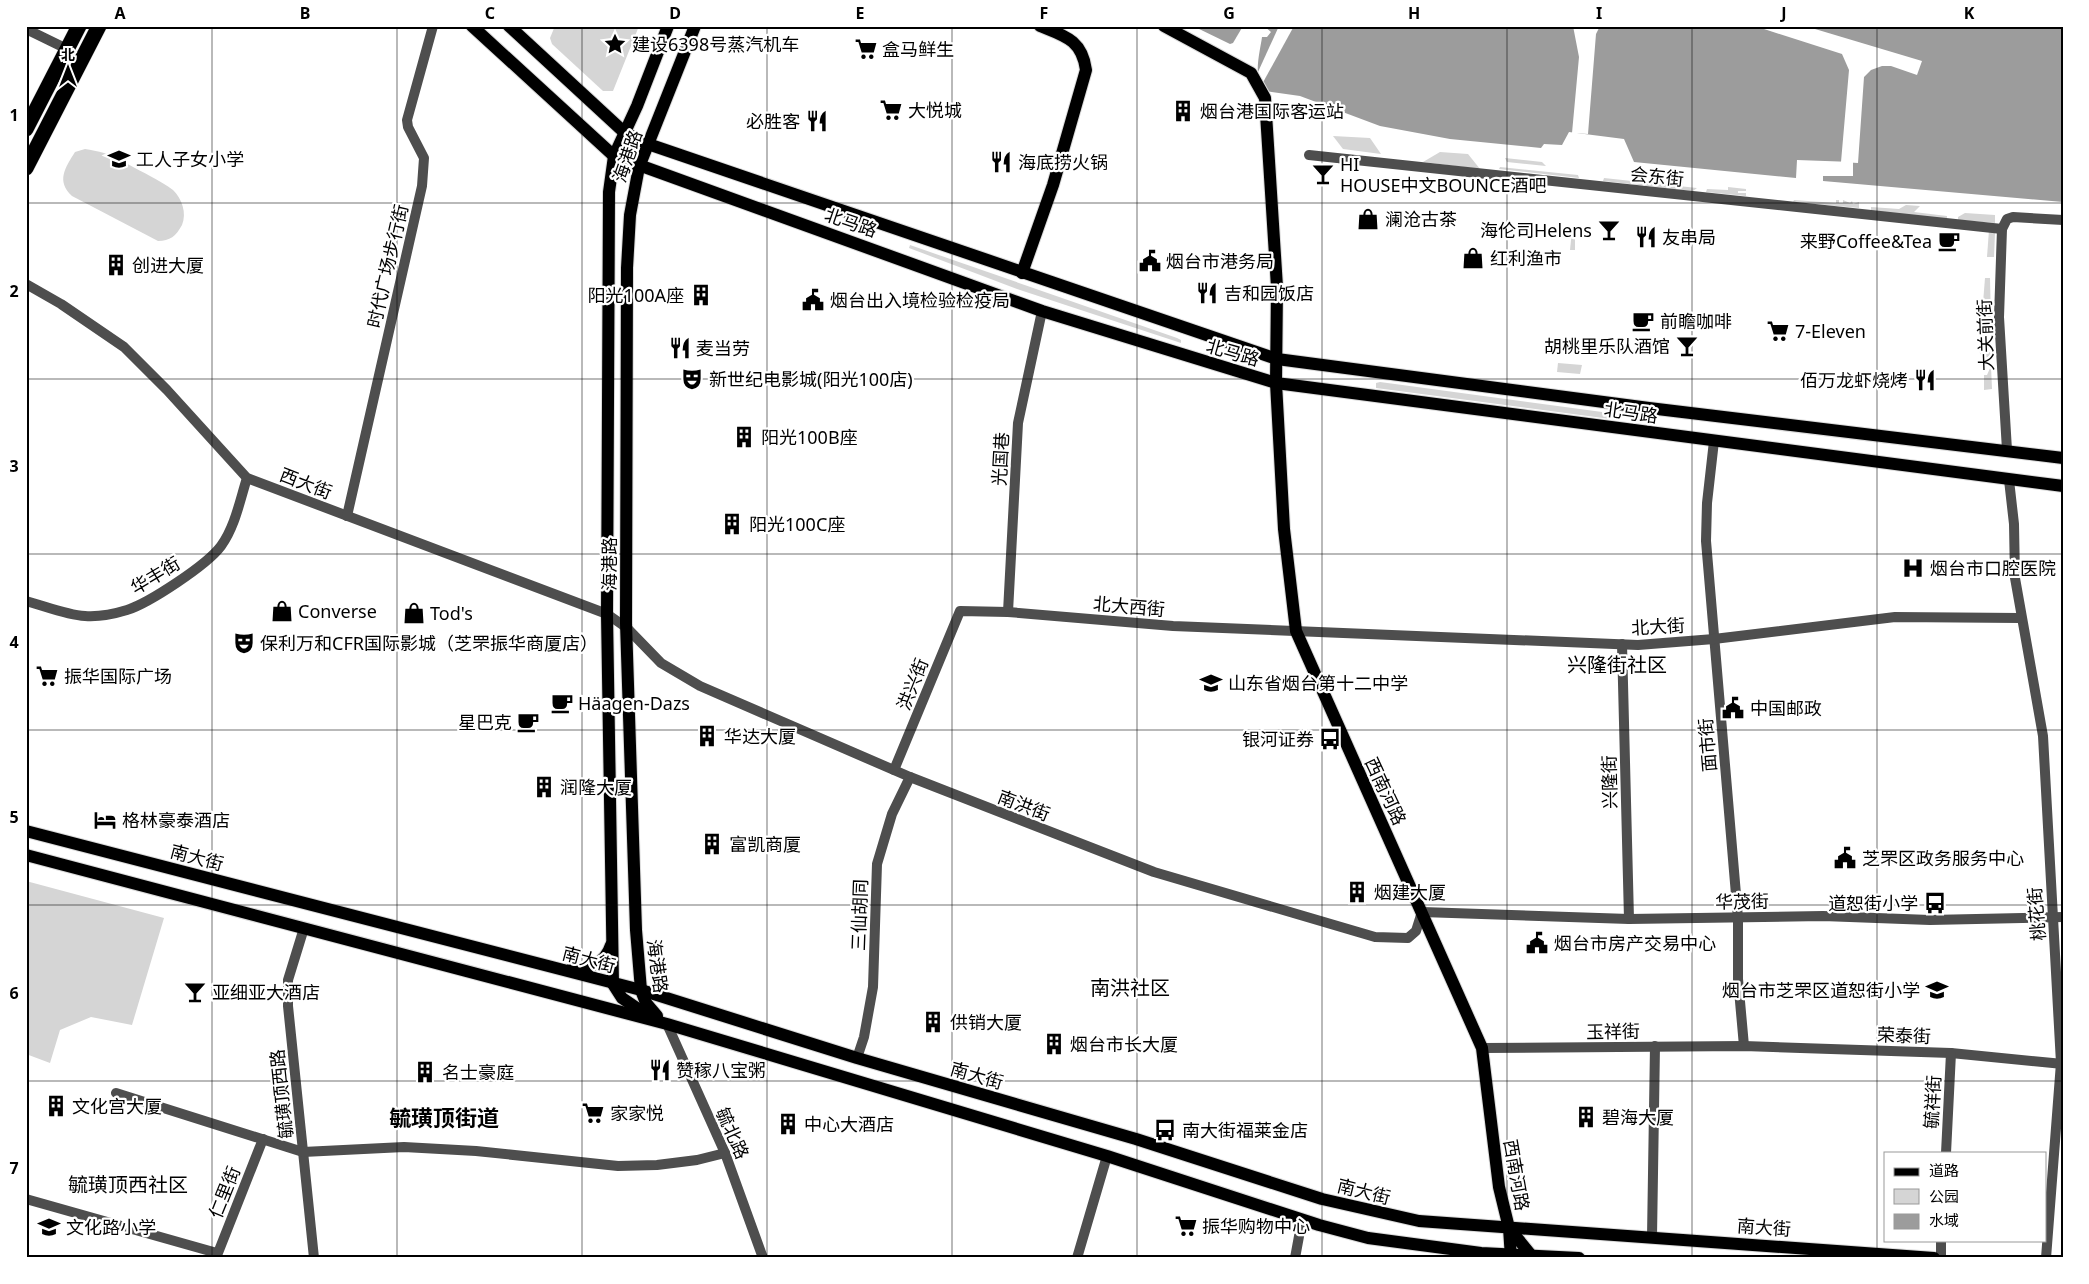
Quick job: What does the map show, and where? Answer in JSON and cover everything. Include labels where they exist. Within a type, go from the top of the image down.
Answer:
[{"type":"highway","points":[[26,129],[79,26]]},
{"type":"highway","points":[[26,168],[99,26]]},
{"type":"main road","name":"北马路","points":[[472,26],[614,156],[639,167],[862,245],[1042,312],[1276,383],[2063,486]]},
{"type":"main road","name":"北马路","points":[[509,26],[625,133],[648,144],[1277,359],[1658,409],[2063,458]]},
{"type":"main road","name":"海港路","points":[[668,26],[614,156],[609,192],[608,614],[613,984],[622,998],[637,1010],[668,1024]]},
{"type":"main road","name":"海港路","points":[[668,1024],[653,1013],[646,1003],[642,990],[635,901],[627,628],[626,285],[630,215],[639,167],[695,26]]},
{"type":"main road","points":[[1022,273],[1053,185],[1086,70],[1085,62],[1074,42],[1069,37],[1040,26]]},
{"type":"main road","name":"西南河路","points":[[1164,26],[1251,73],[1266,98],[1277,287],[1276,383],[1284,529],[1296,631],[1482,1048],[1499,1187],[1510,1228],[1511,1256]]},
{"type":"main road","name":"南大街","points":[[26,831],[642,990],[857,1058],[1136,1139],[1330,1201],[1419,1221],[1934,1258]]},
{"type":"main road","points":[[26,855],[668,1024],[1107,1156],[1302,1220],[1368,1238],[1402,1244],[1511,1256],[1579,1258]]},
{"type":"main road","points":[[561,970],[588,968],[601,962],[606,957],[612,940]]},
{"type":"main road","name":"西南河路","points":[[1510,1228],[1531,1256]]},
{"type":"street","name":"时代广场步行街","points":[[347,516],[422,186],[424,158],[407,120],[433,26]]},
{"type":"street","points":[[26,29],[67,49]]},
{"type":"street","name":"会东街","points":[[1309,155],[2004,224],[2013,218],[2063,220]]},
{"type":"street","name":"大关前街","points":[[2004,224],[1999,317],[2007,450]]},
{"type":"street","name":"西大街","points":[[26,284],[61,304],[124,347],[167,390],[248,478],[608,614],[627,628]]},
{"type":"street","name":"光国巷","points":[[1008,612],[1018,423],[1042,312]]},
{"type":"street","name":"面市街","points":[[1714,441],[1707,503],[1706,542],[1738,918],[1738,979],[1744,1046]]},
{"type":"street","name":"华丰街","points":[[26,601],[84,616],[98,616],[128,610],[150,598],[194,569],[221,546],[235,517],[248,478]]},
{"type":"street","name":"桃花街","points":[[2010,480],[2015,578],[2020,618],[2043,736],[2050,891],[2058,917],[2062,1063],[2046,1258]]},
{"type":"street","name":"北大西街","points":[[960,611],[1008,612],[1164,625],[1296,631]]},
{"type":"street","name":"洪兴街","points":[[894,770],[960,611]]},
{"type":"street","name":"北大街","points":[[1296,631],[1622,644],[1714,639],[1895,617],[2020,618]]},
{"type":"street","name":"南洪街","points":[[627,628],[661,663],[700,686],[910,777],[1154,872],[1375,937],[1408,938],[1416,931],[1422,912]]},
{"type":"street","name":"兴隆街","points":[[1622,644],[1629,919]]},
{"type":"street","name":"三仙胡同","points":[[857,1058],[864,1037],[874,987],[876,864],[892,814],[910,777]]},
{"type":"street","name":"华茂街","points":[[1422,912],[1629,919],[1823,916],[1930,920],[2058,917]]},
{"type":"street","name":"毓璜顶西路","points":[[304,928],[288,980],[288,1006],[314,1258]]},
{"type":"street","name":"毓北路","points":[[668,1024],[726,1153],[763,1258]]},
{"type":"street","points":[[1652,1238],[1655,1046]]},
{"type":"street","name":"玉祥街","points":[[1482,1048],[1744,1046]]},
{"type":"street","name":"荣泰街","points":[[1744,1046],[1951,1053],[2062,1063]]},
{"type":"street","name":"毓祥街","points":[[1946,1152],[1951,1053]]},
{"type":"street","points":[[116,1092],[303,1152],[404,1147],[476,1151],[618,1166],[657,1165],[697,1160],[726,1153]]},
{"type":"street","name":"仁里街","points":[[216,1256],[263,1139]]},
{"type":"street","points":[[1077,1258],[1107,1156]]},
{"type":"street","points":[[26,1199],[216,1256]]},
{"type":"street","points":[[1294,1258],[1302,1220]]},
{"type":"street","points":[[1940,1258],[1942,1242]]},
{"type":"green space","points":[[555,26],[639,26],[613,91],[603,91],[552,44],[550,38]]},
{"type":"green space","points":[[1333,136],[1370,138],[1381,154],[1343,149]]},
{"type":"green space","points":[[85,149],[110,155],[151,176],[173,190],[179,198],[184,211],[182,225],[175,235],[169,239],[158,241],[72,196],[64,185],[65,169],[75,152]]},
{"type":"green space","points":[[1440,152],[1468,154],[1480,169],[1423,162]]},
{"type":"green space","points":[[1505,158],[1542,162],[1546,166],[1507,162]]},
{"type":"green space","points":[[1500,167],[1578,175],[1579,178],[1499,169]]},
{"type":"green space","points":[[1604,178],[1697,188],[1693,191],[1603,181]]},
{"type":"green space","points":[[1728,187],[1746,189],[1746,191],[1738,191],[1738,193],[1746,193],[1746,196],[1706,192],[1707,189],[1728,190]]},
{"type":"green space","points":[[1794,200],[1836,203],[1836,200],[1839,200],[1839,203],[1843,203],[1843,200],[1850,203],[1852,201],[1853,204],[1859,202],[1859,208],[1793,202]]},
{"type":"green space","points":[[1906,205],[1920,206],[1914,212],[1947,216],[1947,219],[1871,211],[1871,207],[1899,209]]},
{"type":"green space","points":[[1965,213],[1995,215],[1995,223],[1958,220],[1958,217]]},
{"type":"green space","points":[[1575,229],[1575,250],[1570,250],[1572,230]]},
{"type":"green space","points":[[1989,230],[1995,233],[1994,257],[1987,257]]},
{"type":"green space","points":[[910,245],[1177,338],[1181,340],[1181,343],[1017,289],[909,248]]},
{"type":"green space","points":[[1985,278],[1990,278],[1991,324],[1987,328],[1981,328]]},
{"type":"green space","points":[[1979,340],[1984,340],[1984,346],[1992,355],[1986,365],[1979,351]]},
{"type":"green space","points":[[1558,363],[1582,365],[1580,374],[1557,372]]},
{"type":"green space","points":[[1991,366],[1992,389],[1984,390],[1984,375],[1987,375]]},
{"type":"green space","points":[[1380,382],[1617,414],[1621,418],[1618,420],[1376,388],[1376,383]]},
{"type":"green space","points":[[26,881],[164,918],[132,1025],[91,1017],[60,1030],[50,1063],[26,1054]]},
{"type":"water","points":[[1193,26],[1243,26],[1233,43],[1230,44]]},
{"type":"water","points":[[1264,26],[2063,26],[2063,202],[1823,181],[1823,176],[1853,176],[1853,162],[1797,160],[1796,178],[1634,162],[1624,139],[1569,132],[1562,145],[1544,144],[1541,148],[1450,139],[1380,126],[1300,96],[1265,91],[1259,80],[1259,58],[1262,37],[1267,37],[1271,32]]},
{"type":"pier","points":[[1279,26],[1294,26],[1261,86],[1258,72]]},
{"type":"pier","points":[[1573,26],[1600,26],[1596,34],[1588,134],[1572,133],[1579,57]]},
{"type":"pier","points":[[1765,26],[1805,26],[1922,61],[1917,75],[1891,66],[1882,66],[1871,70],[1864,77],[1858,163],[1841,162],[1849,70],[1842,54],[1764,29]]},
{"type":"place","name":"建设6398号蒸汽机车","points":[[615,44]]},
{"type":"place","name":"盒马鲜生","points":[[866,49]]},
{"type":"place","name":"大悦城","points":[[891,110]]},
{"type":"place","name":"烟台港国际客运站","points":[[1183,111]]},
{"type":"place","name":"必胜客","points":[[817,121]]},
{"type":"place","name":"工人子女小学","points":[[119,159]]},
{"type":"place","name":"海底捞火锅","points":[[1001,162]]},
{"type":"place","name":"HI HOUSE中文BOUNCE酒吧","points":[[1323,174]]},
{"type":"place","name":"澜沧古茶","points":[[1368,219]]},
{"type":"place","name":"海伦司Helens","points":[[1609,230]]},
{"type":"place","name":"友串局","points":[[1646,237]]},
{"type":"place","name":"来野Coffee&Tea","points":[[1949,241]]},
{"type":"place","name":"红利渔市","points":[[1473,258]]},
{"type":"place","name":"烟台市港务局","points":[[1150,261]]},
{"type":"place","name":"创进大厦","points":[[116,265]]},
{"type":"place","name":"吉和园饭店","points":[[1207,293]]},
{"type":"place","name":"阳光100A座","points":[[701,295]]},
{"type":"place","name":"烟台出入境检验检疫局","points":[[813,300]]},
{"type":"place","name":"前瞻咖啡","points":[[1643,321]]},
{"type":"place","name":"7-Eleven","points":[[1778,331]]},
{"type":"place","name":"胡桃里乐队酒馆","points":[[1687,346]]},
{"type":"place","name":"麦当劳","points":[[680,348]]},
{"type":"place","name":"新世纪电影城(阳光100店)","points":[[692,379]]},
{"type":"place","name":"佰万龙虾烧烤","points":[[1925,380]]},
{"type":"place","name":"阳光100B座","points":[[744,437]]},
{"type":"place","name":"阳光100C座","points":[[732,524]]},
{"type":"place","name":"烟台市口腔医院","points":[[1913,568]]},
{"type":"place","name":"Converse","points":[[282,611]]},
{"type":"place","name":"Tod's","points":[[414,613]]},
{"type":"place","name":"保利万和CFR国际影城（芝罘振华商厦店）","points":[[244,643]]},
{"type":"place","name":"振华国际广场","points":[[47,676]]},
{"type":"place","name":"山东省烟台第十二中学","points":[[1211,683]]},
{"type":"place","name":"Häagen-Dazs","points":[[562,703]]},
{"type":"place","name":"中国邮政","points":[[1733,708]]},
{"type":"place","name":"星巴克","points":[[528,722]]},
{"type":"place","name":"华达大厦","points":[[707,736]]},
{"type":"place","name":"银河证券","points":[[1330,739]]},
{"type":"place","name":"润隆大厦","points":[[544,787]]},
{"type":"place","name":"格林豪泰酒店","points":[[105,820]]},
{"type":"place","name":"富凯商厦","points":[[712,844]]},
{"type":"place","name":"芝罘区政务服务中心","points":[[1845,858]]},
{"type":"place","name":"烟建大厦","points":[[1357,892]]},
{"type":"place","name":"道恕街小学","points":[[1935,903]]},
{"type":"place","name":"烟台市房产交易中心","points":[[1537,943]]},
{"type":"place","name":"烟台市芝罘区道恕街小学","points":[[1937,990]]},
{"type":"place","name":"亚细亚大酒店","points":[[195,992]]},
{"type":"place","name":"供销大厦","points":[[933,1022]]},
{"type":"place","name":"烟台市长大厦","points":[[1054,1044]]},
{"type":"place","name":"赞稼八宝粥","points":[[660,1070]]},
{"type":"place","name":"名士豪庭","points":[[425,1072]]},
{"type":"place","name":"文化宫大厦","points":[[56,1106]]},
{"type":"place","name":"家家悦","points":[[593,1113]]},
{"type":"place","name":"碧海大厦","points":[[1586,1117]]},
{"type":"place","name":"中心大酒店","points":[[788,1124]]},
{"type":"place","name":"南大街福莱金店","points":[[1165,1130]]},
{"type":"place","name":"振华购物中心","points":[[1186,1226]]},
{"type":"place","name":"文化路小学","points":[[49,1227]]},
{"type":"district","name":"兴隆街社区","points":[[1617,664]]},
{"type":"district","name":"南洪社区","points":[[1130,987]]},
{"type":"district","name":"毓璜顶街道","points":[[444,1117]]},
{"type":"district","name":"毓璜顶西社区","points":[[128,1184]]}]
